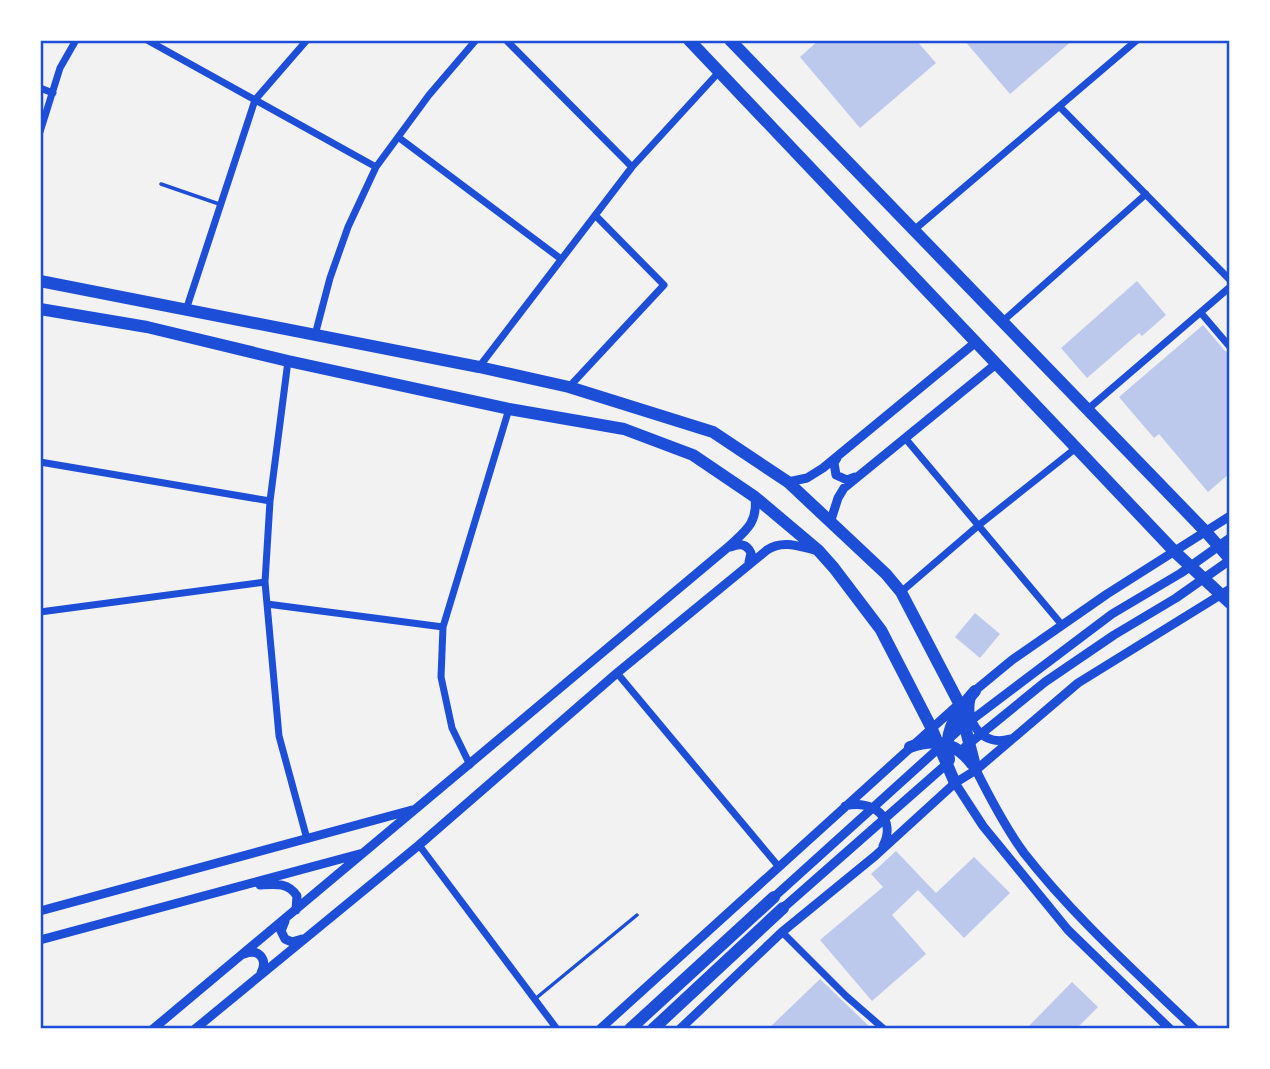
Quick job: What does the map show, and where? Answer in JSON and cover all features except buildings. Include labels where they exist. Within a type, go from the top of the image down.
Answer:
[{"type":"main road","points":[[689,40],[1175,552],[1227,595]]},
{"type":"main road","points":[[730,40],[1206,532],[1230,560]]},
{"type":"main road","points":[[40,281],[569,387],[713,432],[789,482],[886,574],[901,592],[960,706],[976,770]]},
{"type":"main road","points":[[40,309],[147,327],[509,409],[624,429],[693,455],[755,497],[818,550],[881,630],[931,727],[943,743],[955,783]]},
{"type":"main road","points":[[943,743],[960,706],[975,691]]},
{"type":"main road","points":[[910,747],[927,742],[943,743],[965,755],[976,770]]},
{"type":"main road","points":[[630,1029],[774,897]]},
{"type":"main road","points":[[653,1029],[783,908]]},
{"type":"street","points":[[40,132],[60,68],[76,40]]},
{"type":"street","points":[[147,40],[376,167]]},
{"type":"street","points":[[186,310],[255,100],[307,40]]},
{"type":"street","points":[[462,40],[470,48]]},
{"type":"street","points":[[315,335],[330,278],[348,227],[376,167],[429,95],[476,40]]},
{"type":"street","points":[[506,40],[632,167]]},
{"type":"street","points":[[914,230],[1137,40]]},
{"type":"street","points":[[479,367],[632,167],[719,72]]},
{"type":"street","points":[[40,88],[52,93]]},
{"type":"street","points":[[1060,107],[1230,280]]},
{"type":"street","points":[[398,137],[561,259]]},
{"type":"street","points":[[1003,321],[1146,194]]},
{"type":"street","points":[[569,387],[664,285],[595,215]]},
{"type":"street","points":[[1088,410],[1230,287]]},
{"type":"street","points":[[1200,313],[1230,347]]},
{"type":"street","points":[[789,482],[807,478],[838,457],[976,342]]},
{"type":"street","points":[[288,360],[271,501],[265,582],[279,736],[307,839]]},
{"type":"street","points":[[831,520],[844,488],[996,363]]},
{"type":"street","points":[[470,765],[452,728],[441,677],[443,627],[509,409]]},
{"type":"street","points":[[905,438],[1062,625]]},
{"type":"street","points":[[901,592],[979,525],[1077,447]]},
{"type":"street","points":[[838,457],[834,463],[836,475],[847,480],[857,477]]},
{"type":"street","points":[[40,463],[271,501]]},
{"type":"street","points":[[153,1029],[727,548],[752,523],[756,510],[755,497]]},
{"type":"street","points":[[1015,737],[1005,741],[994,740],[984,737],[976,730],[969,710],[975,691],[1012,660],[1107,594],[1230,516]]},
{"type":"street","points":[[774,897],[971,720],[1112,614],[1181,573],[1230,538]]},
{"type":"street","points":[[727,548],[736,544],[747,547],[751,557],[748,564]]},
{"type":"street","points":[[195,1029],[208,1025],[258,977],[419,845],[617,673],[748,564],[774,545],[793,544],[818,550]]},
{"type":"street","points":[[783,908],[978,736],[1045,682],[1114,635],[1177,598],[1230,560]]},
{"type":"street","points":[[40,612],[265,582]]},
{"type":"street","points":[[680,1029],[782,932],[875,856],[955,783],[976,770],[1078,683],[1227,595]]},
{"type":"street","points":[[267,604],[443,627]]},
{"type":"street","points":[[617,673],[779,867]]},
{"type":"street","points":[[600,1029],[931,727],[960,706]]},
{"type":"street","points":[[976,770],[997,811],[1024,852],[1068,904],[1195,1029]]},
{"type":"street","points":[[955,783],[983,826],[1068,930],[1170,1029]]},
{"type":"street","points":[[838,812],[845,806],[864,804],[873,807],[880,814],[885,822],[886,840],[875,856]]},
{"type":"street","points":[[40,911],[418,809]]},
{"type":"street","points":[[419,845],[557,1029]]},
{"type":"street","points":[[40,940],[366,852]]},
{"type":"street","points":[[244,885],[282,884],[289,887],[297,896],[292,913],[282,927],[285,939],[297,942],[310,935]]},
{"type":"street","points":[[782,932],[846,996],[884,1029]]},
{"type":"street","points":[[239,957],[252,951],[259,953],[264,965],[258,977]]},
{"type":"lane","points":[[162,184],[221,205]]},
{"type":"lane","points":[[534,1000],[637,915]]}]
